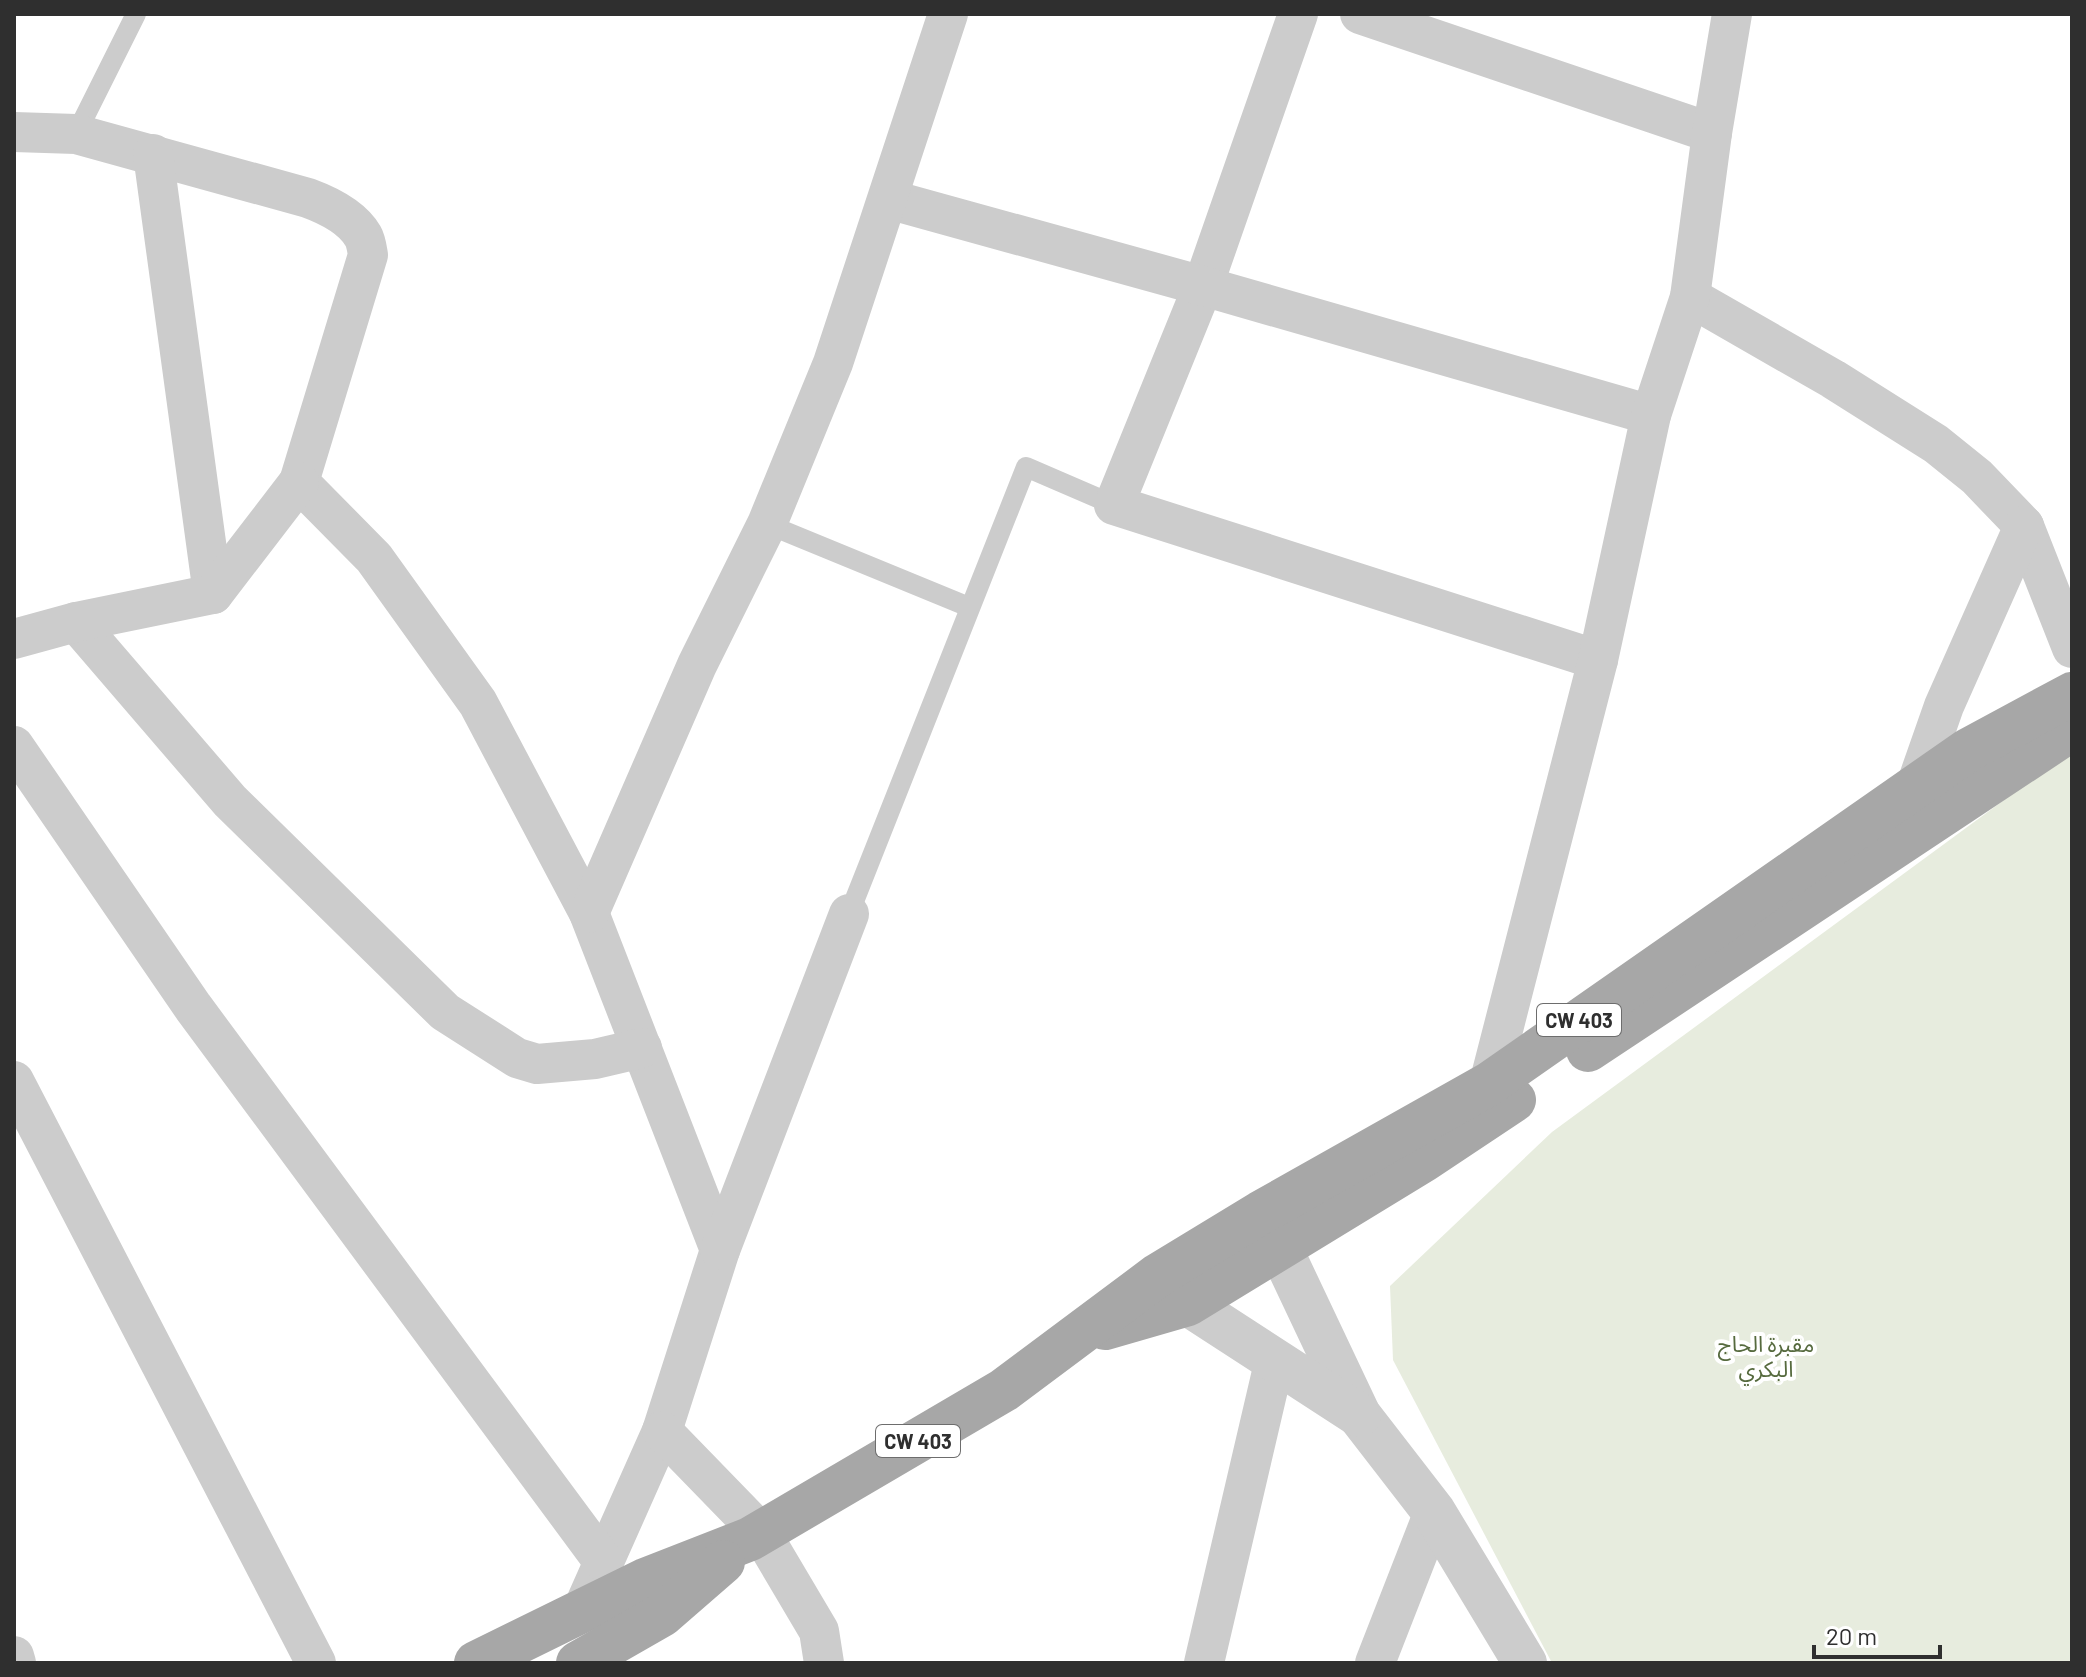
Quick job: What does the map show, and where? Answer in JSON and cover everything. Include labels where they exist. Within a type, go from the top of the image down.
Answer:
[{"type":"main road","name":"CW 403","points":[[476,1663],[645,1580],[756,1536],[1004,1390],[1080,1335],[1173,1289],[1270,1230],[1489,1084],[1968,750],[2072,694]]},
{"type":"main road","name":"CW 403","points":[[1270,1230],[1424,1160],[2072,729]]},
{"type":"main road","name":"CW 403","points":[[578,1663],[662,1615],[756,1536]]},
{"type":"street","points":[[589,913],[697,665],[767,524],[833,363],[948,14]]},
{"type":"street","points":[[1298,14],[1203,286],[1114,505],[1598,660]]},
{"type":"street","points":[[1360,14],[1712,133]]},
{"type":"street","points":[[1489,1084],[1598,660],[1651,415],[1690,297],[1732,14]]},
{"type":"street","points":[[14,132],[76,134],[327,205],[364,236],[368,255],[299,482],[213,594],[76,622],[14,639]]},
{"type":"street","points":[[153,154],[213,594]]},
{"type":"street","points":[[888,199],[1651,415]]},
{"type":"street","points":[[1690,297],[1833,379],[1936,444],[1977,477],[2024,526],[2072,648]]},
{"type":"street","points":[[299,482],[374,558],[478,703],[589,913],[720,1250]]},
{"type":"street","points":[[1916,786],[1944,706],[2024,526]]},
{"type":"street","points":[[76,622],[230,801],[445,1012],[517,1058],[537,1064],[595,1059],[642,1048]]},
{"type":"street","points":[[14,746],[193,1007],[603,1561]]},
{"type":"street","points":[[582,1611],[662,1431],[720,1250],[849,914]]},
{"type":"street","points":[[14,1081],[316,1663]]},
{"type":"street","points":[[1270,1230],[1359,1415],[1434,1512],[1525,1663]]},
{"type":"street","points":[[1173,1289],[1359,1415]]},
{"type":"street","points":[[1204,1663],[1275,1359]]},
{"type":"street","points":[[662,1431],[756,1536],[819,1631],[824,1663]]},
{"type":"street","points":[[1375,1663],[1434,1512]]},
{"type":"street","points":[[14,1656],[16,1663]]},
{"type":"lane","points":[[76,134],[136,14]]},
{"type":"lane","points":[[849,914],[1026,467],[1114,505]]},
{"type":"lane","points":[[767,524],[969,607]]},
{"type":"green space","name":"مقبرة الحاج البكري","points":[[2072,750],[2072,1663],[1552,1663],[1393,1360],[1390,1286],[1552,1132]]}]
